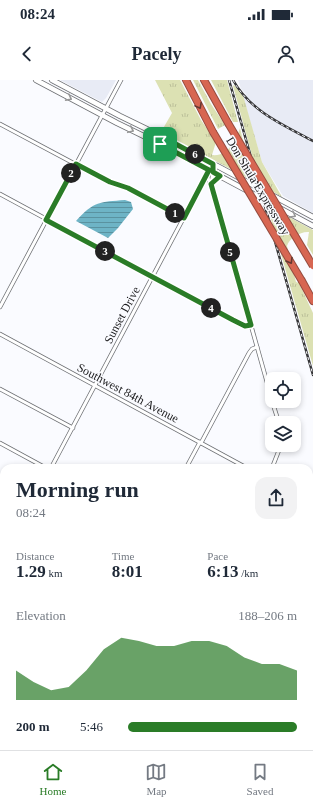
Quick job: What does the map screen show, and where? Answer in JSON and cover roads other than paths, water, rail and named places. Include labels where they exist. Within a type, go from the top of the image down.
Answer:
[{"type":"highway","name":"Don Shula Expressway","points":[[186,80],[213,132],[313,301]]},
{"type":"highway","name":"Don Shula Expressway","points":[[204,80],[228,124],[313,266]]},
{"type":"main road","points":[[36,80],[160,144],[313,226]]},
{"type":"main road","points":[[52,80],[313,217]]},
{"type":"main road","points":[[157,134],[160,144]]},
{"type":"main road","points":[[210,172],[213,164]]},
{"type":"street","points":[[0,307],[121,80]]},
{"type":"street","points":[[0,124],[110,182],[128,188],[184,218]]},
{"type":"street","points":[[210,172],[211,184]]},
{"type":"street","points":[[210,172],[211,184],[265,375]]},
{"type":"street","name":"Sunset Drive","points":[[54,464],[201,186],[210,172]]},
{"type":"street","points":[[201,186],[206,183],[211,184],[220,176]]},
{"type":"street","points":[[0,194],[236,322],[245,326],[251,325]]},
{"type":"street","name":"Southwest 84th Avenue","points":[[0,334],[240,464]]},
{"type":"street","points":[[188,464],[249,353],[252,349],[257,347]]},
{"type":"street","points":[[0,389],[73,428]]},
{"type":"street","points":[[0,443],[39,464]]},
{"type":"street","points":[[274,464],[278,452]]},
{"type":"water","points":[[125,200],[131,202],[133,209],[108,238],[76,221],[82,214],[93,206],[103,202]]},
{"type":"railway","points":[[229,80],[313,375]]},
{"type":"railway","points":[[233,80],[240,91],[258,109],[279,123],[313,141]]}]
